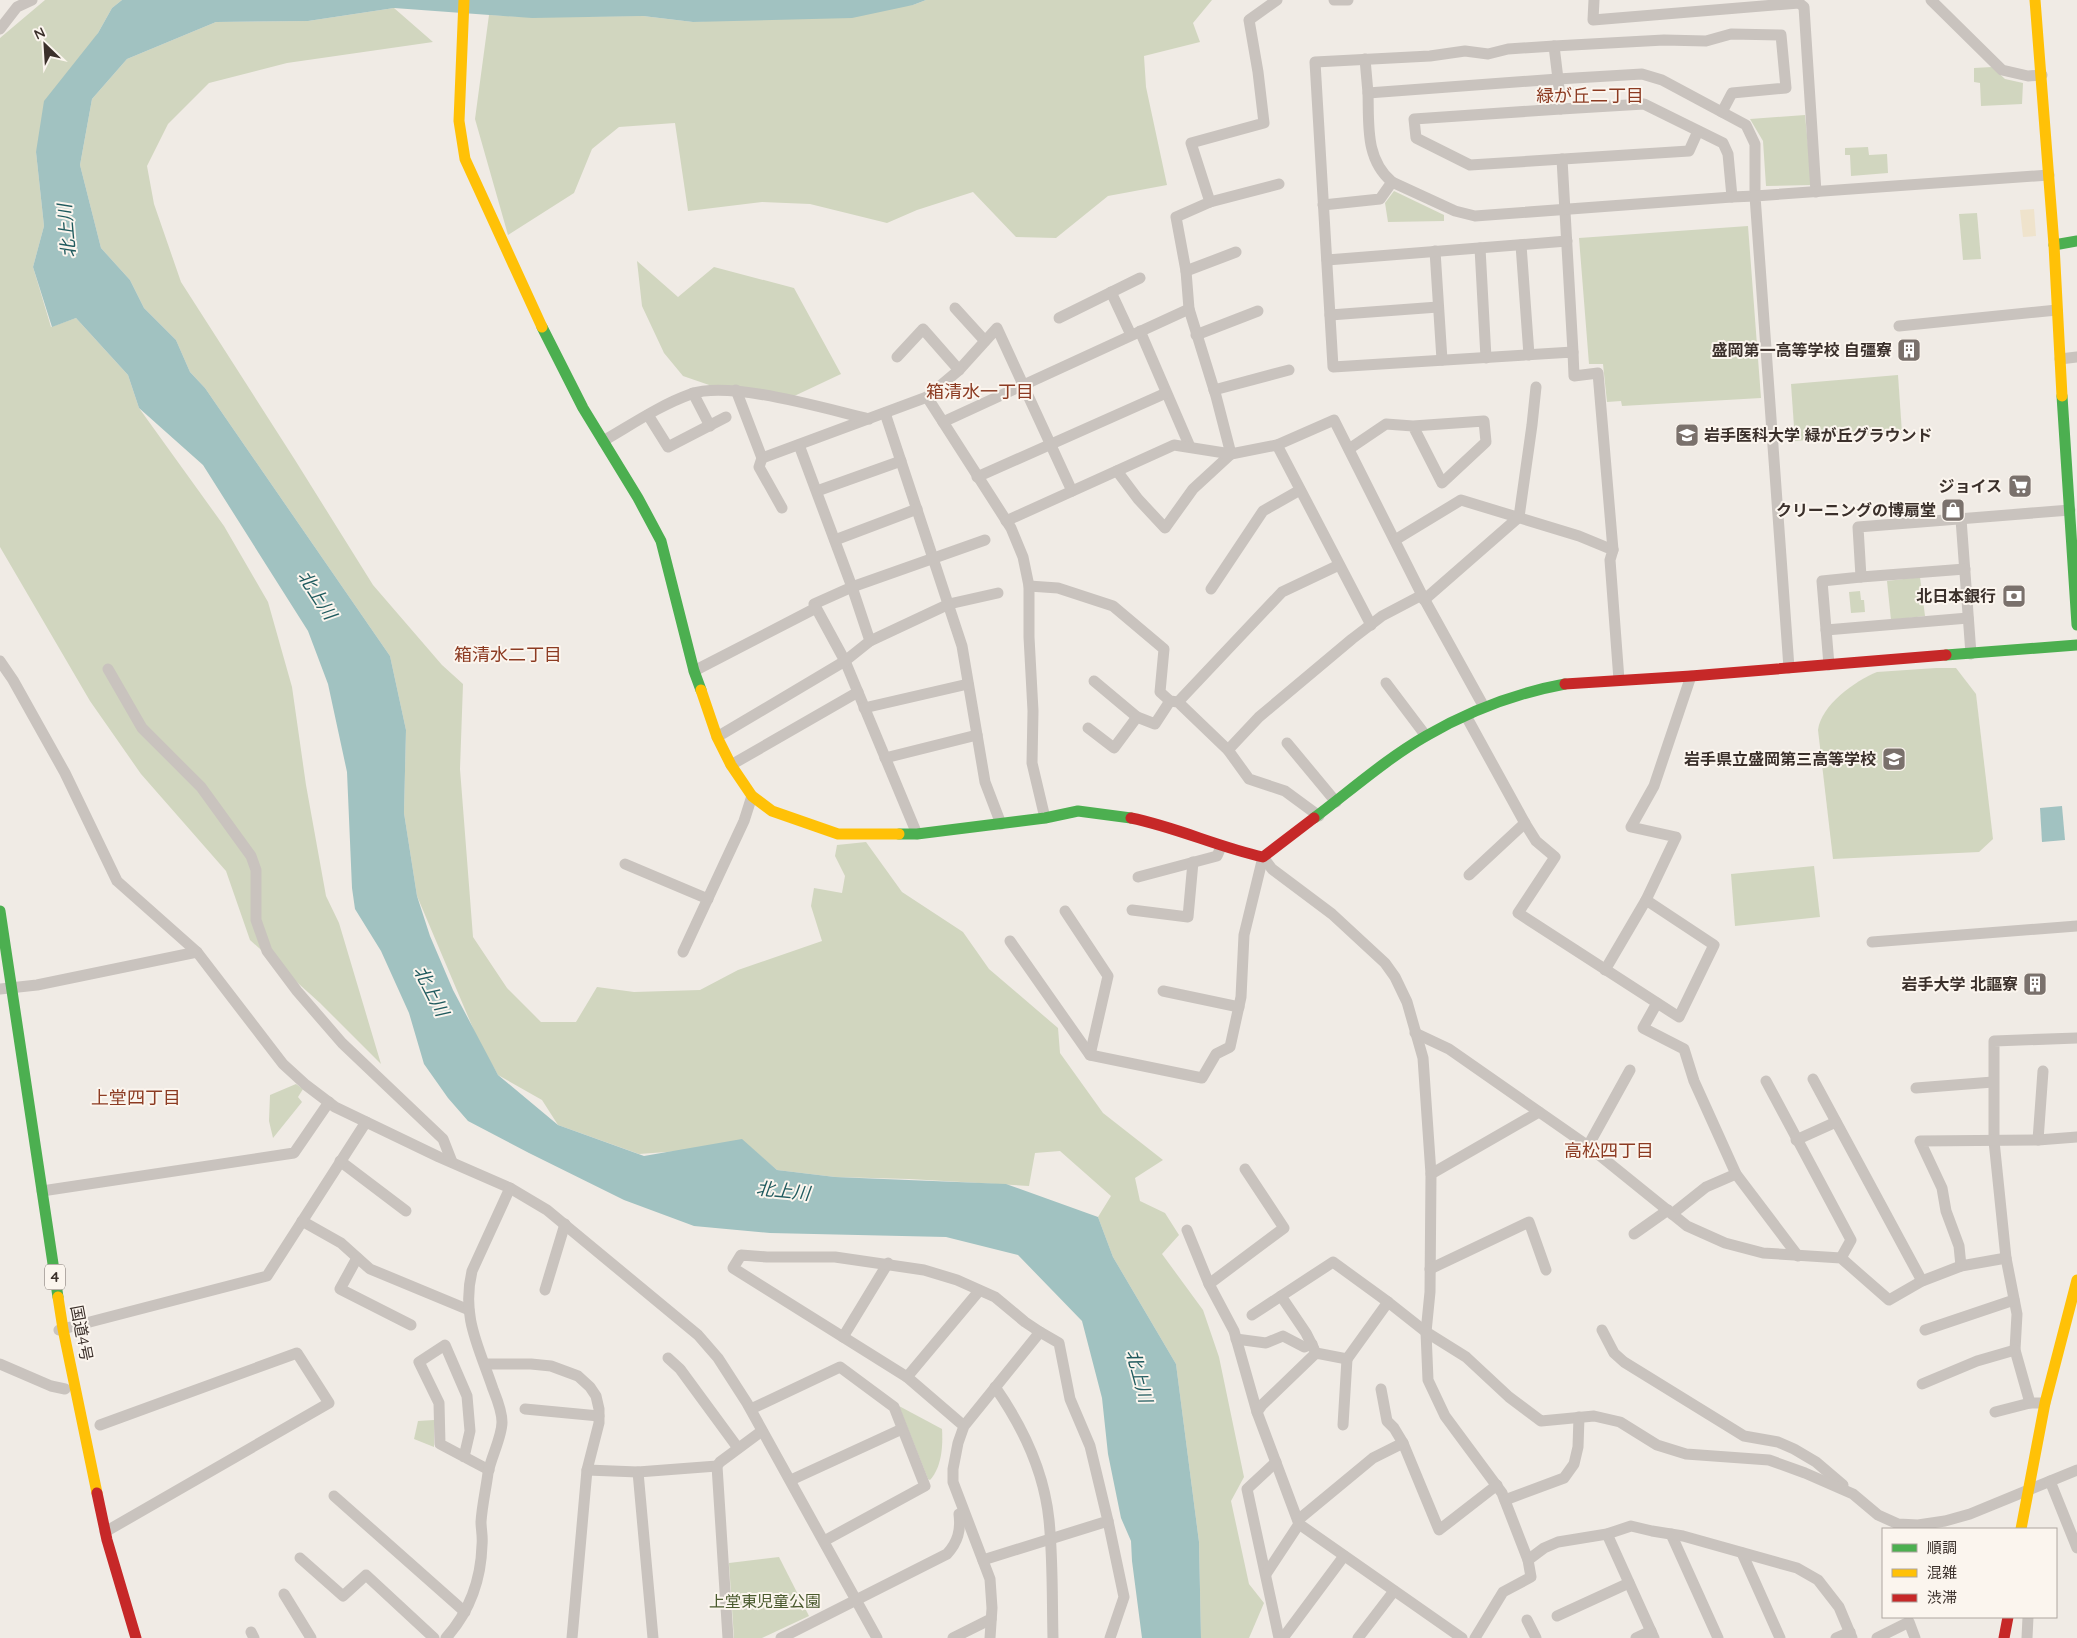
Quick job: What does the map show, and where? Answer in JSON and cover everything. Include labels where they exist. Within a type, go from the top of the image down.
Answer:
[{"type":"main road","points":[[464,0],[459,120],[465,159],[533,310],[583,408],[638,498],[661,541],[694,671],[717,737],[731,765],[752,796],[772,812],[838,834],[917,834],[1046,818],[1078,811],[1118,815],[1156,823],[1220,847],[1263,857],[1404,750],[1426,736],[1484,707],[1528,692],[1564,684],[1691,676],[2077,645]]},
{"type":"main road","points":[[2035,0],[2054,245],[2077,625]]},
{"type":"main road","points":[[2054,245],[2077,241]]},
{"type":"main road","name":"国道4号","points":[[0,911],[42,1191],[65,1389],[90,1506],[125,1638]]},
{"type":"main road","name":"国道4号","points":[[16,1100],[58,1330],[105,1532],[136,1638]]},
{"type":"main road","points":[[2021,1528],[2045,1403],[2077,1280]]},
{"type":"main road","points":[[2004,1638],[2008,1618]]},
{"type":"street","points":[[0,29],[17,7],[32,0]]},
{"type":"street","points":[[1210,202],[1191,143],[1264,123],[1249,20],[1277,0]]},
{"type":"street","points":[[1334,0],[1348,0]]},
{"type":"street","points":[[1594,0],[1593,20],[1799,3],[1804,7],[1816,192]]},
{"type":"street","points":[[1931,0],[2002,70],[2028,76],[2042,75]]},
{"type":"street","points":[[1573,352],[1333,368],[1315,62],[1430,56],[1465,52],[1488,54],[1508,49],[1664,40],[1706,41],[1731,34],[1781,36],[1786,88],[1732,93],[1722,112]]},
{"type":"street","points":[[1554,46],[1561,109]]},
{"type":"street","points":[[1365,59],[1370,141],[1374,158],[1384,175],[1392,182],[1455,211],[1475,216],[2049,175]]},
{"type":"street","points":[[1368,93],[1642,74],[1662,80],[1746,125],[1755,144],[1755,196],[1789,668]]},
{"type":"street","points":[[1698,131],[1689,151],[1470,165],[1416,138],[1414,119],[1644,104],[1698,131],[1723,144],[1728,154],[1732,198]]},
{"type":"street","points":[[1562,158],[1574,376],[1598,373],[1613,550],[1610,560],[1619,680]]},
{"type":"street","points":[[1323,205],[1380,198],[1392,182]]},
{"type":"street","points":[[1232,454],[1189,309],[1186,271],[1176,217],[1210,202],[1279,184]]},
{"type":"street","points":[[1327,260],[1567,241]]},
{"type":"street","points":[[1521,245],[1529,355]]},
{"type":"street","points":[[1480,248],[1486,358]]},
{"type":"street","points":[[1435,251],[1442,360]]},
{"type":"street","points":[[1186,271],[1236,252]]},
{"type":"street","points":[[1059,318],[1140,278]]},
{"type":"street","points":[[1112,292],[1166,393],[1190,447]]},
{"type":"street","points":[[1330,315],[1438,307]]},
{"type":"street","points":[[955,308],[985,340]]},
{"type":"street","points":[[943,422],[1189,309]]},
{"type":"street","points":[[1899,326],[2057,310]]},
{"type":"street","points":[[1196,335],[1258,311]]},
{"type":"street","points":[[762,458],[927,397],[959,370],[997,328],[1072,491]]},
{"type":"street","points":[[897,357],[923,329],[959,370]]},
{"type":"street","points":[[2060,359],[2077,357]]},
{"type":"street","points":[[1214,390],[1289,370]]},
{"type":"street","points":[[1228,750],[1259,717],[1382,616],[1423,597],[1518,517],[1536,387]]},
{"type":"street","points":[[603,441],[648,415],[693,393],[728,389],[869,419]]},
{"type":"street","points":[[736,390],[762,458],[759,467],[782,508]]},
{"type":"street","points":[[693,393],[710,426]]},
{"type":"street","points":[[977,477],[1166,393]]},
{"type":"street","points":[[927,397],[1011,528],[1023,557],[1029,586],[1029,637],[1034,711],[1032,763],[1046,818]]},
{"type":"street","points":[[885,413],[962,646],[985,782],[1001,824]]},
{"type":"street","points":[[648,415],[668,447],[726,418]]},
{"type":"street","points":[[1006,521],[1174,444],[1232,454],[1277,445],[1334,420],[1423,597],[1484,707]]},
{"type":"street","points":[[1349,449],[1386,424],[1413,426],[1484,421],[1486,442],[1442,483],[1413,426]]},
{"type":"street","points":[[799,445],[870,641]]},
{"type":"street","points":[[1277,445],[1371,625]]},
{"type":"street","points":[[1117,471],[1138,499],[1165,528],[1193,489],[1232,454]]},
{"type":"street","points":[[817,491],[901,461]]},
{"type":"street","points":[[1211,589],[1262,511],[1300,490]]},
{"type":"street","points":[[1395,540],[1461,500],[1579,536],[1613,550]]},
{"type":"street","points":[[835,540],[917,509]]},
{"type":"street","points":[[1861,577],[1858,527],[2070,510]]},
{"type":"street","points":[[1961,519],[1971,654]]},
{"type":"street","points":[[917,834],[845,661],[814,604],[852,587],[985,540]]},
{"type":"street","points":[[1094,681],[1137,717],[1156,724],[1174,702],[1282,592],[1339,565]]},
{"type":"street","points":[[1829,665],[1822,581],[1964,570]]},
{"type":"street","points":[[1029,586],[1058,588],[1113,606],[1164,649],[1160,692],[1228,750],[1249,779],[1285,791],[1319,816]]},
{"type":"street","points":[[717,737],[845,661],[870,641],[949,604],[998,593]]},
{"type":"street","points":[[694,671],[816,608]]},
{"type":"street","points":[[1826,630],[1968,618]]},
{"type":"street","points":[[0,661],[13,680],[65,773],[117,881],[197,952],[283,1064],[306,1085],[329,1102],[366,1122],[510,1188],[547,1210],[698,1335],[718,1358],[751,1409],[877,1638]]},
{"type":"street","points":[[108,669],[142,728],[201,787],[251,856],[256,870],[256,920],[268,951],[297,991],[342,1043],[443,1139],[452,1162]]},
{"type":"street","points":[[1605,970],[1646,900],[1676,837],[1631,827],[1654,786],[1691,676]]},
{"type":"street","points":[[1386,683],[1426,736]]},
{"type":"street","points":[[864,708],[968,684]]},
{"type":"street","points":[[731,765],[858,692]]},
{"type":"street","points":[[1466,716],[1536,841],[1555,857],[1518,912],[1679,1017],[1714,945],[1646,900]]},
{"type":"street","points":[[1088,728],[1114,748],[1137,717]]},
{"type":"street","points":[[885,758],[978,735]]},
{"type":"street","points":[[1287,743],[1336,802]]},
{"type":"street","points":[[683,952],[744,820],[752,796]]},
{"type":"street","points":[[1469,875],[1525,823]]},
{"type":"street","points":[[1138,877],[1217,856],[1220,847]]},
{"type":"street","points":[[1010,941],[1090,1055],[1202,1078],[1216,1054],[1230,1047],[1239,1007],[1244,935],[1263,857]]},
{"type":"street","points":[[1263,857],[1272,869],[1332,914],[1385,963],[1395,977],[1407,1002],[1423,1058],[1431,1174],[1430,1269],[1426,1332],[1428,1380],[1446,1416],[1497,1485],[1505,1500],[1528,1560],[1531,1577],[1503,1592],[1475,1638]]},
{"type":"street","points":[[1132,910],[1188,917],[1193,862]]},
{"type":"street","points":[[625,864],[708,899]]},
{"type":"street","points":[[1065,911],[1108,976],[1090,1055]]},
{"type":"street","points":[[1872,942],[2077,926]]},
{"type":"street","points":[[0,989],[37,985],[197,952]]},
{"type":"street","points":[[1163,991],[1239,1007]]},
{"type":"street","points":[[1657,1003],[1643,1028],[1684,1049],[1694,1081],[1736,1174],[1798,1256]]},
{"type":"street","points":[[1415,1033],[1448,1049],[1588,1146],[1687,1226],[1725,1243],[1763,1253],[1841,1258],[1889,1300],[1922,1281],[1961,1266],[2006,1258]]},
{"type":"street","points":[[2030,1403],[2015,1350],[2017,1314],[2006,1258],[1994,1141],[1994,1042],[2077,1038]]},
{"type":"street","points":[[1588,1146],[1630,1070]]},
{"type":"street","points":[[2038,1140],[2043,1071]]},
{"type":"street","points":[[1813,1079],[1922,1281]]},
{"type":"street","points":[[1766,1081],[1851,1240],[1841,1258]]},
{"type":"street","points":[[1916,1088],[1993,1082]]},
{"type":"street","points":[[42,1191],[294,1153],[329,1102]]},
{"type":"street","points":[[1431,1174],[1539,1112]]},
{"type":"street","points":[[58,1330],[267,1276],[366,1122]]},
{"type":"street","points":[[1796,1140],[1836,1122]]},
{"type":"street","points":[[1961,1266],[1959,1246],[1946,1211],[1942,1188],[1920,1141],[2038,1140],[2077,1137]]},
{"type":"street","points":[[340,1161],[406,1211]]},
{"type":"street","points":[[1209,1284],[1284,1228],[1244,1169]]},
{"type":"street","points":[[1634,1234],[1706,1187],[1736,1174]]},
{"type":"street","points":[[446,1638],[465,1612],[478,1583],[482,1544],[481,1521],[488,1470],[502,1423],[499,1404],[472,1332],[469,1310],[469,1284],[472,1271],[510,1188]]},
{"type":"street","points":[[302,1221],[341,1243],[370,1269],[469,1310]]},
{"type":"street","points":[[1430,1269],[1528,1222],[1546,1270]]},
{"type":"street","points":[[545,1290],[565,1224]]},
{"type":"street","points":[[1188,1230],[1209,1284],[1236,1339],[1257,1412],[1299,1522],[1344,1556],[1462,1638]]},
{"type":"street","points":[[964,1426],[907,1377],[733,1268],[740,1255],[835,1257],[888,1263],[924,1270],[957,1280],[995,1297],[1025,1322],[1059,1343],[1070,1399],[1090,1446],[1124,1597],[1110,1638]]},
{"type":"street","points":[[357,1258],[340,1289],[410,1325]]},
{"type":"street","points":[[1252,1315],[1333,1262],[1426,1332],[1466,1357],[1509,1398],[1541,1421],[1594,1416],[1620,1422],[1657,1444],[1686,1454],[1769,1460],[1853,1494]]},
{"type":"street","points":[[843,1336],[888,1263]]},
{"type":"street","points":[[907,1377],[979,1291]]},
{"type":"street","points":[[1281,1296],[1306,1333],[1314,1349]]},
{"type":"street","points":[[1924,1330],[2014,1300]]},
{"type":"street","points":[[1343,1425],[1347,1359],[1388,1302]]},
{"type":"street","points":[[1602,1330],[1614,1353],[1624,1362],[1744,1436],[1778,1442],[1816,1462],[1878,1515],[1898,1524],[1918,1525],[1945,1521],[1970,1514],[2077,1470]]},
{"type":"street","points":[[990,1638],[990,1579],[976,1548],[958,1497],[953,1482],[953,1469],[958,1443],[964,1426],[1040,1332]]},
{"type":"street","points":[[1236,1339],[1266,1343],[1284,1336],[1304,1347],[1347,1359]]},
{"type":"street","points":[[464,1457],[470,1431],[466,1396],[446,1345],[419,1362],[438,1403],[440,1444],[464,1457],[488,1470]]},
{"type":"street","points":[[1257,1412],[1314,1349]]},
{"type":"street","points":[[1922,1384],[1977,1361],[2015,1350]]},
{"type":"street","points":[[100,1425],[297,1353],[329,1403],[105,1532]]},
{"type":"street","points":[[668,1358],[680,1369],[738,1448]]},
{"type":"street","points":[[0,1364],[51,1386],[65,1389]]},
{"type":"street","points":[[485,1364],[551,1366],[578,1376],[590,1387],[596,1396],[599,1416],[587,1470],[572,1638]]},
{"type":"street","points":[[751,1409],[840,1367],[894,1407],[925,1486],[824,1541]]},
{"type":"street","points":[[995,1387],[1015,1416],[1033,1455],[1046,1500],[1049,1520],[1053,1638]]},
{"type":"street","points":[[1381,1389],[1387,1421],[1394,1428],[1403,1443],[1439,1530],[1497,1485]]},
{"type":"street","points":[[1995,1412],[2030,1403],[2045,1403]]},
{"type":"street","points":[[525,1409],[599,1416]]},
{"type":"street","points":[[1505,1500],[1564,1478],[1574,1464],[1578,1447],[1579,1417]]},
{"type":"street","points":[[791,1480],[902,1429]]},
{"type":"street","points":[[728,1638],[717,1466],[762,1431]]},
{"type":"street","points":[[1266,1574],[1299,1522],[1374,1458],[1403,1443]]},
{"type":"street","points":[[1276,1462],[1247,1489],[1281,1638]]},
{"type":"street","points":[[587,1470],[638,1472],[717,1466]]},
{"type":"street","points":[[638,1472],[653,1638]]},
{"type":"street","points":[[2050,1481],[2077,1548]]},
{"type":"street","points":[[334,1496],[465,1612]]},
{"type":"street","points":[[781,1638],[947,1554],[954,1546],[961,1526],[958,1497]]},
{"type":"street","points":[[983,1560],[1108,1521]]},
{"type":"street","points":[[1528,1560],[1544,1548],[1558,1542],[1607,1534],[1632,1526],[1683,1536],[1797,1568],[1818,1580],[1839,1607],[1851,1635],[1836,1638]]},
{"type":"street","points":[[1607,1534],[1653,1635],[1636,1638]]},
{"type":"street","points":[[1671,1534],[1718,1638]]},
{"type":"street","points":[[1742,1553],[1780,1638]]},
{"type":"street","points":[[1281,1638],[1344,1556]]},
{"type":"street","points":[[300,1558],[343,1596],[366,1575],[434,1638]]},
{"type":"street","points":[[1557,1616],[1629,1583]]},
{"type":"street","points":[[1358,1638],[1394,1591]]},
{"type":"street","points":[[284,1594],[311,1638]]},
{"type":"street","points":[[2026,1638],[2028,1618]]},
{"type":"street","points":[[953,1638],[991,1619]]},
{"type":"street","points":[[1527,1620],[1536,1638]]},
{"type":"street","points":[[1877,1638],[1909,1622],[1915,1638]]},
{"type":"green space","points":[[45,0],[122,0],[112,8],[36,152],[44,226],[33,267],[51,327],[76,318],[128,375],[139,408],[224,526],[268,602],[292,687],[306,785],[326,896],[339,923],[381,1064],[320,1003],[250,940],[226,871],[141,774],[90,701],[0,547],[0,38]]},
{"type":"green space","points":[[926,0],[1212,0],[1193,23],[1200,42],[1144,56],[1146,87],[1167,185],[1108,196],[1056,238],[1016,237],[973,192],[917,210],[887,223],[810,204],[762,202],[688,211],[675,123],[619,127],[592,149],[574,193],[508,235],[475,119],[489,15],[527,17],[643,16],[693,22],[913,5]]},
{"type":"green space","points":[[394,8],[433,42],[287,63],[209,83],[168,124],[147,166],[154,204],[181,282],[373,585],[442,665],[463,684],[460,769],[473,937],[507,988],[541,1022],[576,1022],[597,987],[634,992],[700,990],[738,970],[822,941],[811,906],[814,888],[842,893],[845,876],[835,856],[837,845],[866,842],[902,892],[963,932],[989,969],[1058,1028],[1060,1053],[1103,1113],[1163,1160],[1135,1178],[1140,1201],[1165,1213],[1179,1235],[1162,1254],[1203,1310],[1219,1357],[1244,1477],[1231,1501],[1249,1584],[1264,1603],[1249,1638],[1201,1638],[1199,1542],[1176,1364],[1113,1257],[1098,1217],[1111,1196],[1060,1151],[1035,1153],[1029,1186],[835,1177],[777,1170],[742,1140],[680,1151],[639,1154],[558,1125],[542,1100],[498,1075],[478,1040],[417,896],[404,813],[406,730],[390,656],[205,388],[190,372],[176,340],[144,308],[130,280],[101,248],[80,165],[92,99],[127,59],[216,22],[308,21]]},
{"type":"green space","points":[[1992,67],[2005,79],[2023,83],[2022,104],[1981,106],[1980,83],[1974,82],[1974,68]]},
{"type":"green space","points":[[1805,115],[1812,185],[1766,186],[1763,141],[1750,119]]},
{"type":"green space","points":[[1868,147],[1869,155],[1887,154],[1888,173],[1851,176],[1850,155],[1845,155],[1845,148]]},
{"type":"green space","points":[[1394,191],[1444,215],[1444,221],[1388,222],[1385,203]]},
{"type":"green space","points":[[1977,213],[1981,259],[1963,260],[1959,214]]},
{"type":"green space","points":[[1748,226],[1761,398],[1622,406],[1621,401],[1607,402],[1603,364],[1589,364],[1579,238]]},
{"type":"green space","points":[[637,261],[678,297],[714,267],[794,288],[841,374],[790,398],[712,386],[683,376],[664,353],[642,306]]},
{"type":"green space","points":[[1898,375],[1902,433],[1795,441],[1791,384]]},
{"type":"green space","points":[[1920,577],[1925,616],[1891,620],[1887,581]]},
{"type":"green space","points":[[1860,591],[1861,600],[1864,600],[1865,612],[1851,613],[1849,592]]},
{"type":"green space","points":[[1956,668],[1976,694],[1993,839],[1979,852],[1833,859],[1818,730],[1820,721],[1825,712],[1840,695],[1868,676],[1877,672]]},
{"type":"green space","points":[[1814,866],[1820,917],[1735,926],[1731,874]]},
{"type":"green space","points":[[296,1084],[303,1089],[298,1097],[302,1102],[273,1138],[269,1121],[270,1095]]},
{"type":"green space","points":[[899,1406],[942,1429],[942,1449],[939,1462],[930,1480],[928,1479]]},
{"type":"green space","points":[[434,1420],[434,1447],[414,1439],[418,1421]]},
{"type":"green space","name":"上堂東児童公園","points":[[779,1557],[809,1616],[762,1638],[734,1638],[729,1563]]},
{"type":"sand","points":[[2034,209],[2036,236],[2023,237],[2020,210]]},
{"type":"water","name":"北上川","points":[[122,0],[926,0],[913,5],[852,18],[693,22],[643,16],[532,18],[394,8],[308,21],[216,22],[127,59],[92,99],[80,165],[101,248],[130,280],[144,308],[176,340],[190,372],[205,388],[390,656],[406,730],[404,813],[417,896],[430,936],[453,990],[498,1075],[558,1125],[644,1156],[742,1139],[777,1170],[835,1177],[1006,1184],[1098,1217],[1113,1257],[1176,1364],[1199,1542],[1201,1638],[1142,1638],[1131,1541],[1121,1518],[1108,1454],[1102,1398],[1082,1321],[1018,1255],[946,1237],[770,1233],[694,1226],[624,1200],[468,1121],[448,1098],[424,1064],[409,1013],[381,951],[355,909],[352,888],[347,772],[328,684],[308,631],[203,465],[139,408],[128,375],[76,318],[52,327],[33,267],[44,226],[36,152],[44,101],[98,33],[112,8]]},
{"type":"water","points":[[2062,806],[2065,840],[2042,842],[2040,808]]},
{"type":"traffic: fast","points":[[2054,245],[2077,241]]},
{"type":"traffic: fast","points":[[542,327],[583,408],[638,498],[661,541],[694,671],[701,690]]},
{"type":"traffic: fast","points":[[2062,396],[2077,625]]},
{"type":"traffic: fast","points":[[1946,655],[2077,645]]},
{"type":"traffic: fast","points":[[1314,818],[1397,755],[1442,727],[1493,704],[1529,692],[1565,684]]},
{"type":"traffic: fast","points":[[899,834],[917,834],[1045,818],[1078,811],[1131,818]]},
{"type":"traffic: fast","points":[[0,911],[58,1297]]},
{"type":"traffic: slow","points":[[464,0],[459,121],[465,159],[542,327]]},
{"type":"traffic: slow","points":[[2035,0],[2054,245],[2062,396]]},
{"type":"traffic: slow","points":[[701,690],[717,737],[731,765],[752,796],[772,811],[838,834],[899,834]]},
{"type":"traffic: slow","points":[[2021,1528],[2045,1403],[2077,1280]]},
{"type":"traffic: slow","points":[[58,1297],[97,1493]]},
{"type":"traffic: jam","points":[[1565,684],[1691,676],[1946,655]]},
{"type":"traffic: jam","points":[[1131,818],[1164,826],[1263,857],[1314,818]]},
{"type":"traffic: jam","points":[[97,1493],[107,1540],[136,1638]]},
{"type":"traffic: jam","points":[[2004,1638],[2008,1618]]},
{"type":"place","name":"盛岡第一高等学校 自彊寮","points":[[1909,350]]},
{"type":"place","name":"岩手医科大学 緑が丘グラウンド","points":[[1687,435]]},
{"type":"place","name":"ジョイス","points":[[2020,486]]},
{"type":"place","name":"クリーニングの博扇堂","points":[[1953,510]]},
{"type":"place","name":"北日本銀行","points":[[2014,596]]},
{"type":"place","name":"岩手県立盛岡第三高等学校","points":[[1894,759]]},
{"type":"place","name":"岩手大学 北謳寮","points":[[2035,984]]},
{"type":"district","name":"緑が丘二丁目","points":[[1590,96]]},
{"type":"district","name":"箱清水一丁目","points":[[980,392]]},
{"type":"district","name":"箱清水二丁目","points":[[508,655]]},
{"type":"district","name":"上堂四丁目","points":[[136,1098]]},
{"type":"district","name":"高松四丁目","points":[[1609,1151]]}]
